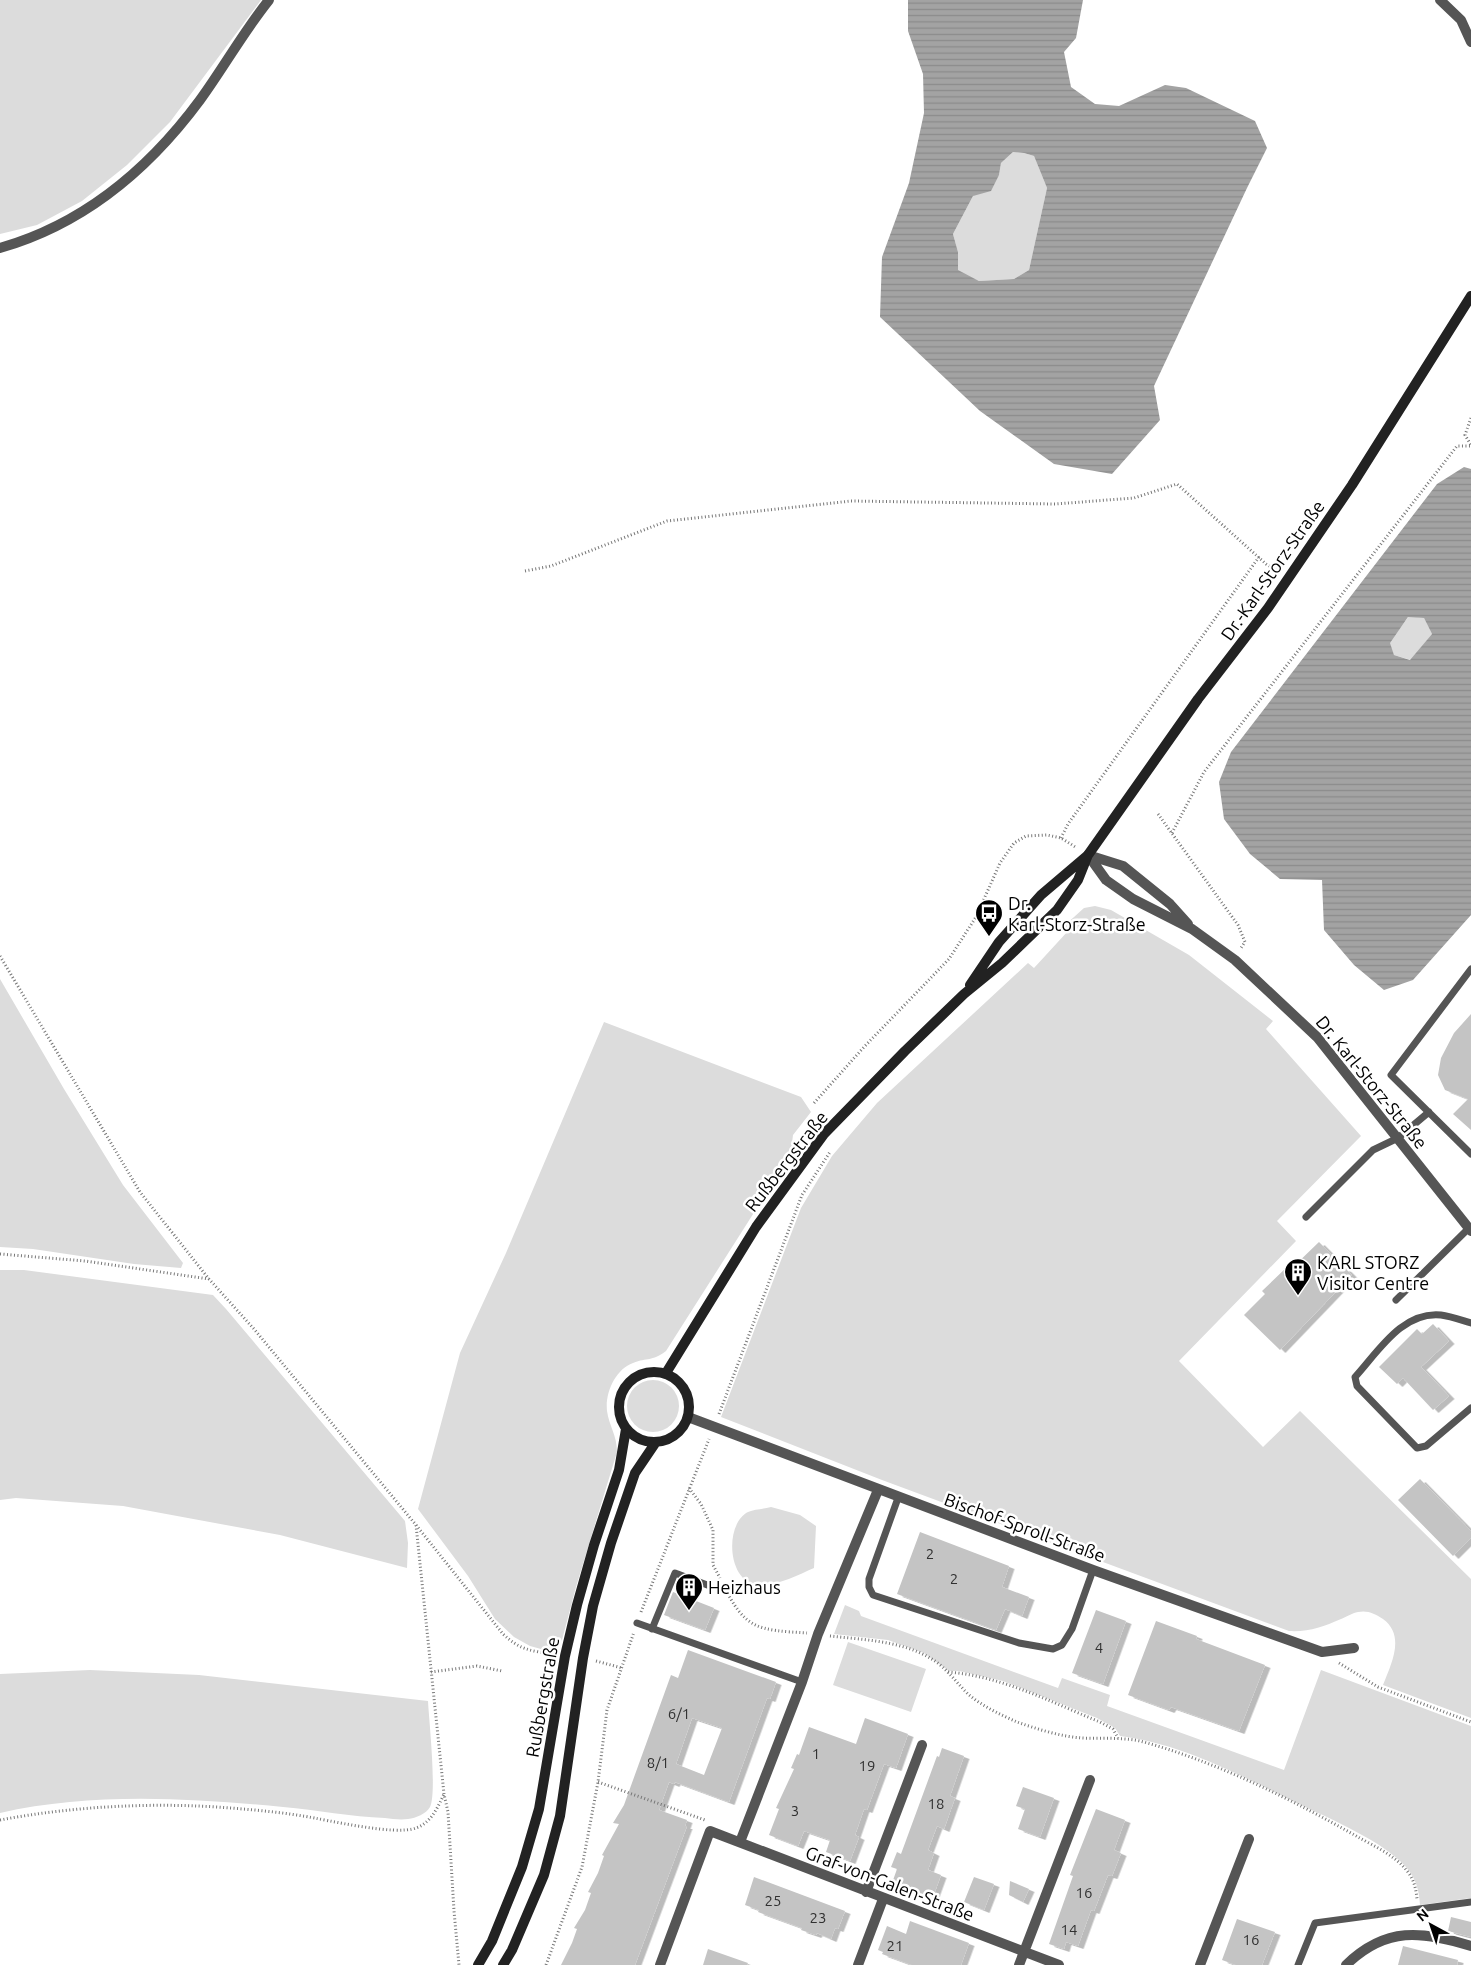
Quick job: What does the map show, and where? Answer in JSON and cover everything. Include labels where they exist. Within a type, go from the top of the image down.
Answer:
[{"type":"street","points":[[0,248],[22,242],[58,227],[104,198],[146,162],[176,130],[200,100],[269,0]]},
{"type":"street","points":[[1440,0],[1461,20],[1471,42]]},
{"type":"street","name":"Dr.-Karl-Storz-Straße","points":[[1088,855],[1198,699],[1268,608],[1352,485],[1471,296]]},
{"type":"street","name":"Dr. Karl-Storz-Straße","points":[[1088,855],[1106,880],[1133,899],[1192,929],[1235,960],[1317,1037],[1470,1229]]},
{"type":"street","name":"Dr. Karl-Storz-Straße","points":[[1088,855],[1123,866],[1170,904],[1192,929]]},
{"type":"street","name":"Rußbergstraße","points":[[964,994],[999,942],[1041,895],[1088,855]]},
{"type":"street","name":"Rußbergstraße","points":[[666,1373],[756,1227],[824,1134],[964,994],[1002,963],[1057,910],[1078,880],[1088,855]]},
{"type":"street","points":[[646,1372],[666,1373],[674,1378],[686,1391],[689,1400],[688,1417],[676,1435],[656,1442],[645,1441],[634,1436],[626,1429],[618,1410],[622,1390],[636,1376],[646,1372]]},
{"type":"street","name":"Bischof-Sproll-Straße","points":[[688,1417],[898,1498],[1322,1652],[1354,1648]]},
{"type":"street","name":"Rußbergstraße","points":[[478,1965],[492,1941],[522,1867],[539,1809],[565,1656],[589,1562],[619,1470],[626,1429]]},
{"type":"street","name":"Rußbergstraße","points":[[503,1965],[512,1950],[544,1875],[560,1816],[583,1658],[593,1606],[611,1543],[635,1473],[656,1442]]},
{"type":"street","points":[[740,1842],[802,1682],[818,1634],[878,1490]]},
{"type":"street","points":[[866,1892],[922,1745]]},
{"type":"street","points":[[1018,1965],[1090,1780]]},
{"type":"street","points":[[660,1965],[710,1831]]},
{"type":"street","name":"Graf-von-Galen-Straße","points":[[710,1831],[1059,1965]]},
{"type":"street","points":[[1200,1965],[1249,1839]]},
{"type":"street","points":[[858,1965],[883,1898]]},
{"type":"street","points":[[1346,1965],[1376,1942],[1404,1934],[1440,1936],[1471,1946]]},
{"type":"lane","points":[[1471,969],[1391,1075],[1471,1154]]},
{"type":"lane","points":[[1306,1217],[1373,1150],[1398,1138],[1429,1112]]},
{"type":"lane","name":"Dr. Karl-Storz-Straße","points":[[1396,1300],[1470,1229]]},
{"type":"lane","points":[[1471,1323],[1440,1315],[1420,1316],[1401,1327],[1355,1377],[1357,1386],[1417,1448],[1426,1446],[1471,1408]]},
{"type":"lane","points":[[898,1498],[868,1579],[869,1587],[874,1595],[1019,1644],[1053,1649],[1062,1645],[1072,1629],[1093,1570]]},
{"type":"lane","points":[[652,1629],[675,1573],[710,1586]]},
{"type":"lane","points":[[637,1623],[802,1682]]},
{"type":"lane","points":[[1298,1965],[1315,1923],[1471,1902]]},
{"type":"path","points":[[1172,834],[1204,772],[1457,446],[1471,445],[1465,435],[1471,418]]},
{"type":"path","points":[[525,571],[551,566],[667,521],[851,501],[1055,504],[1134,498],[1177,484],[1258,557],[1288,578]]},
{"type":"path","points":[[1061,838],[1068,824],[1258,557]]},
{"type":"path","points":[[1158,814],[1238,925],[1244,942],[1235,960]]},
{"type":"path","points":[[814,1103],[864,1047],[949,959],[976,917],[1000,863],[1014,844],[1026,836],[1047,835],[1061,838],[1070,844]]},
{"type":"path","points":[[0,956],[140,1192],[209,1279],[254,1329],[416,1524],[503,1634],[514,1644],[527,1651],[565,1656]]},
{"type":"path","points":[[546,1965],[582,1867],[598,1782],[607,1710],[637,1623],[802,1195],[833,1146]]},
{"type":"path","points":[[0,1254],[85,1261],[209,1279]]},
{"type":"path","points":[[689,1488],[701,1504],[713,1530],[713,1565],[728,1596],[740,1614],[751,1624],[768,1630],[860,1638],[906,1648],[938,1664],[970,1695],[1012,1720],[1034,1728],[1081,1738],[1119,1738],[1138,1741],[1185,1755],[1256,1784],[1327,1819],[1396,1861],[1408,1871],[1416,1888],[1417,1910]]},
{"type":"path","points":[[416,1524],[444,1794],[448,1812],[459,1965]]},
{"type":"path","points":[[1322,1652],[1378,1688],[1471,1722]]},
{"type":"path","points":[[583,1658],[622,1668]]},
{"type":"path","points":[[431,1672],[477,1666],[502,1672]]},
{"type":"path","points":[[947,1672],[980,1676],[1024,1691],[1100,1722],[1113,1729],[1119,1738]]},
{"type":"path","points":[[598,1782],[708,1821],[710,1831]]},
{"type":"path","points":[[0,1820],[42,1812],[161,1806],[230,1808],[300,1816],[394,1831],[416,1828],[428,1820],[437,1810],[444,1794]]},
{"type":"shaded area","points":[[0,0],[261,0],[170,122],[127,165],[82,201],[37,225],[0,234]]},
{"type":"shaded area","points":[[908,0],[1083,0],[1076,38],[1064,52],[1071,87],[1095,104],[1119,106],[1165,85],[1186,88],[1255,121],[1267,148],[1154,386],[1160,420],[1112,474],[1054,464],[980,411],[880,317],[882,257],[909,183],[924,113],[923,74],[908,31]],"holes":[[[1013,152],[1034,156],[1047,188],[1029,270],[1014,279],[979,281],[958,270],[958,252],[953,234],[973,196],[991,191],[999,175],[1001,163]]]},
{"type":"shaded area","points":[[1013,152],[1034,156],[1047,188],[1029,270],[1014,279],[979,281],[958,271],[958,252],[953,234],[973,196],[999,175],[1001,163]]},
{"type":"shaded area","points":[[1464,467],[1471,469],[1471,915],[1413,980],[1384,990],[1354,965],[1324,930],[1322,880],[1280,879],[1250,854],[1224,819],[1219,782],[1231,752],[1437,484]],"holes":[[[1408,617],[1424,618],[1432,634],[1410,660],[1394,655],[1390,643]]]},
{"type":"shaded area","points":[[1409,616],[1424,618],[1432,634],[1411,660],[1394,655],[1389,643]]},
{"type":"shaded area","points":[[1095,906],[1111,910],[1189,955],[1273,1021],[1266,1029],[1361,1136],[1277,1221],[1296,1241],[1179,1361],[1263,1447],[1300,1411],[1471,1579],[1471,1718],[1383,1685],[1395,1650],[1394,1634],[1390,1626],[1383,1619],[1374,1614],[1358,1612],[1316,1628],[1303,1631],[1289,1631],[882,1480],[721,1417],[801,1208],[832,1156],[877,1103],[1028,963],[1034,968],[1068,931],[1064,926],[1084,908]]},
{"type":"shaded area","points":[[0,979],[123,1185],[183,1263],[181,1268],[134,1264],[33,1249],[0,1247]]},
{"type":"shaded area","points":[[604,1022],[801,1097],[811,1112],[793,1135],[790,1160],[762,1200],[666,1351],[657,1357],[638,1361],[627,1366],[621,1370],[613,1382],[608,1396],[607,1411],[616,1441],[617,1452],[562,1640],[552,1649],[541,1649],[530,1646],[514,1637],[495,1619],[468,1576],[418,1509],[460,1353],[506,1253]]},
{"type":"shaded area","points":[[0,1270],[24,1270],[213,1295],[405,1521],[408,1543],[407,1568],[280,1535],[123,1506],[16,1498],[0,1500]]},
{"type":"shaded area","points":[[648,1380],[658,1380],[672,1387],[679,1401],[679,1411],[672,1425],[658,1432],[648,1432],[638,1428],[631,1421],[627,1411],[627,1401],[631,1391],[638,1384]]},
{"type":"shaded area","points":[[771,1507],[800,1515],[816,1526],[814,1568],[780,1582],[759,1585],[748,1582],[740,1575],[732,1553],[732,1540],[740,1519],[748,1512]]},
{"type":"shaded area","points":[[845,1605],[859,1611],[861,1616],[1058,1688],[1062,1678],[1110,1695],[1107,1706],[1284,1770],[1321,1670],[1471,1726],[1471,1898],[1420,1905],[1418,1889],[1412,1875],[1406,1867],[1385,1849],[1342,1824],[1235,1773],[1167,1746],[1120,1736],[1115,1728],[1097,1718],[1003,1681],[959,1671],[949,1671],[924,1653],[888,1640],[834,1634]]},
{"type":"shaded area","points":[[848,1642],[926,1669],[911,1712],[833,1685]]},
{"type":"shaded area","points":[[90,1670],[199,1675],[428,1701],[433,1772],[430,1807],[426,1812],[417,1817],[399,1819],[213,1801],[141,1799],[70,1802],[0,1813],[0,1674]]},
{"type":"building","points":[[1471,1014],[1471,1130],[1453,1114],[1468,1099],[1445,1090],[1438,1075],[1441,1058],[1454,1033]]},
{"type":"building","name":"KARL STORZ Visitor Centre","points":[[1319,1242],[1352,1275],[1280,1350],[1244,1315],[1265,1294],[1262,1291],[1288,1266],[1291,1269]]},
{"type":"building","points":[[1433,1324],[1449,1341],[1421,1367],[1449,1396],[1433,1410],[1403,1378],[1397,1384],[1379,1367],[1417,1329],[1422,1334]]},
{"type":"building","points":[[1420,1479],[1471,1531],[1471,1538],[1453,1556],[1398,1500]]},
{"type":"building","points":[[920,1532],[1009,1566],[1002,1587],[1029,1597],[1022,1616],[1005,1609],[996,1630],[897,1594]]},
{"type":"building","name":"Heizhaus","points":[[673,1592],[714,1608],[705,1630],[664,1615]]},
{"type":"building","points":[[1096,1610],[1126,1621],[1103,1684],[1072,1673]]},
{"type":"building","points":[[1156,1621],[1197,1636],[1196,1639],[1265,1665],[1239,1731],[1171,1707],[1169,1710],[1128,1695]]},
{"type":"building","points":[[688,1650],[776,1682],[770,1699],[767,1698],[729,1802],[675,1782],[674,1784],[669,1782],[659,1810],[687,1820],[685,1826],[687,1826],[635,1965],[561,1965],[577,1929],[574,1928],[585,1910],[591,1893],[588,1892],[598,1873],[604,1856],[602,1855],[619,1824],[613,1823],[624,1805],[671,1675],[678,1678]],"holes":[[[692,1718],[722,1728],[704,1775],[676,1764]]]},
{"type":"building","points":[[865,1718],[908,1734],[896,1768],[884,1764],[867,1810],[864,1809],[855,1835],[859,1837],[850,1861],[826,1852],[830,1840],[804,1831],[798,1846],[769,1835],[779,1809],[776,1808],[794,1769],[791,1768],[797,1754],[799,1755],[809,1727],[856,1744]]},
{"type":"building","points":[[942,1748],[964,1756],[950,1796],[955,1798],[944,1829],[937,1826],[928,1850],[934,1853],[928,1870],[941,1875],[933,1897],[892,1883],[897,1869],[891,1867],[897,1852],[901,1854],[937,1756],[939,1757]]},
{"type":"building","points":[[1023,1787],[1054,1798],[1040,1837],[1018,1829],[1025,1809],[1016,1806]]},
{"type":"building","points":[[1096,1809],[1125,1820],[1114,1850],[1121,1853],[1112,1876],[1108,1875],[1094,1911],[1091,1910],[1078,1946],[1066,1942],[1064,1949],[1049,1944],[1073,1876],[1070,1875]]},
{"type":"building","points":[[754,1877],[845,1911],[838,1929],[835,1928],[831,1939],[817,1933],[816,1935],[801,1930],[802,1928],[758,1912],[759,1910],[745,1905]]},
{"type":"building","points":[[974,1877],[994,1884],[984,1910],[964,1902]]},
{"type":"building","points":[[1010,1881],[1029,1889],[1023,1902],[1009,1895]]},
{"type":"building","points":[[1451,1917],[1471,1922],[1471,1937],[1448,1931]]},
{"type":"building","points":[[1237,1919],[1275,1932],[1262,1965],[1236,1965],[1222,1960]]},
{"type":"building","points":[[910,1921],[969,1943],[961,1965],[912,1965],[882,1954],[883,1952],[878,1950],[887,1926],[906,1934]]},
{"type":"building","points":[[1403,1946],[1458,1960],[1457,1965],[1398,1965]]},
{"type":"building","points":[[708,1949],[748,1963],[747,1965],[703,1965]]},
{"type":"place","name":"Dr. Karl-Storz-Straße","points":[[989,937]]},
{"type":"place","name":"KARL STORZ Visitor Centre","points":[[1298,1296]]},
{"type":"place","name":"Heizhaus","points":[[689,1611]]}]
